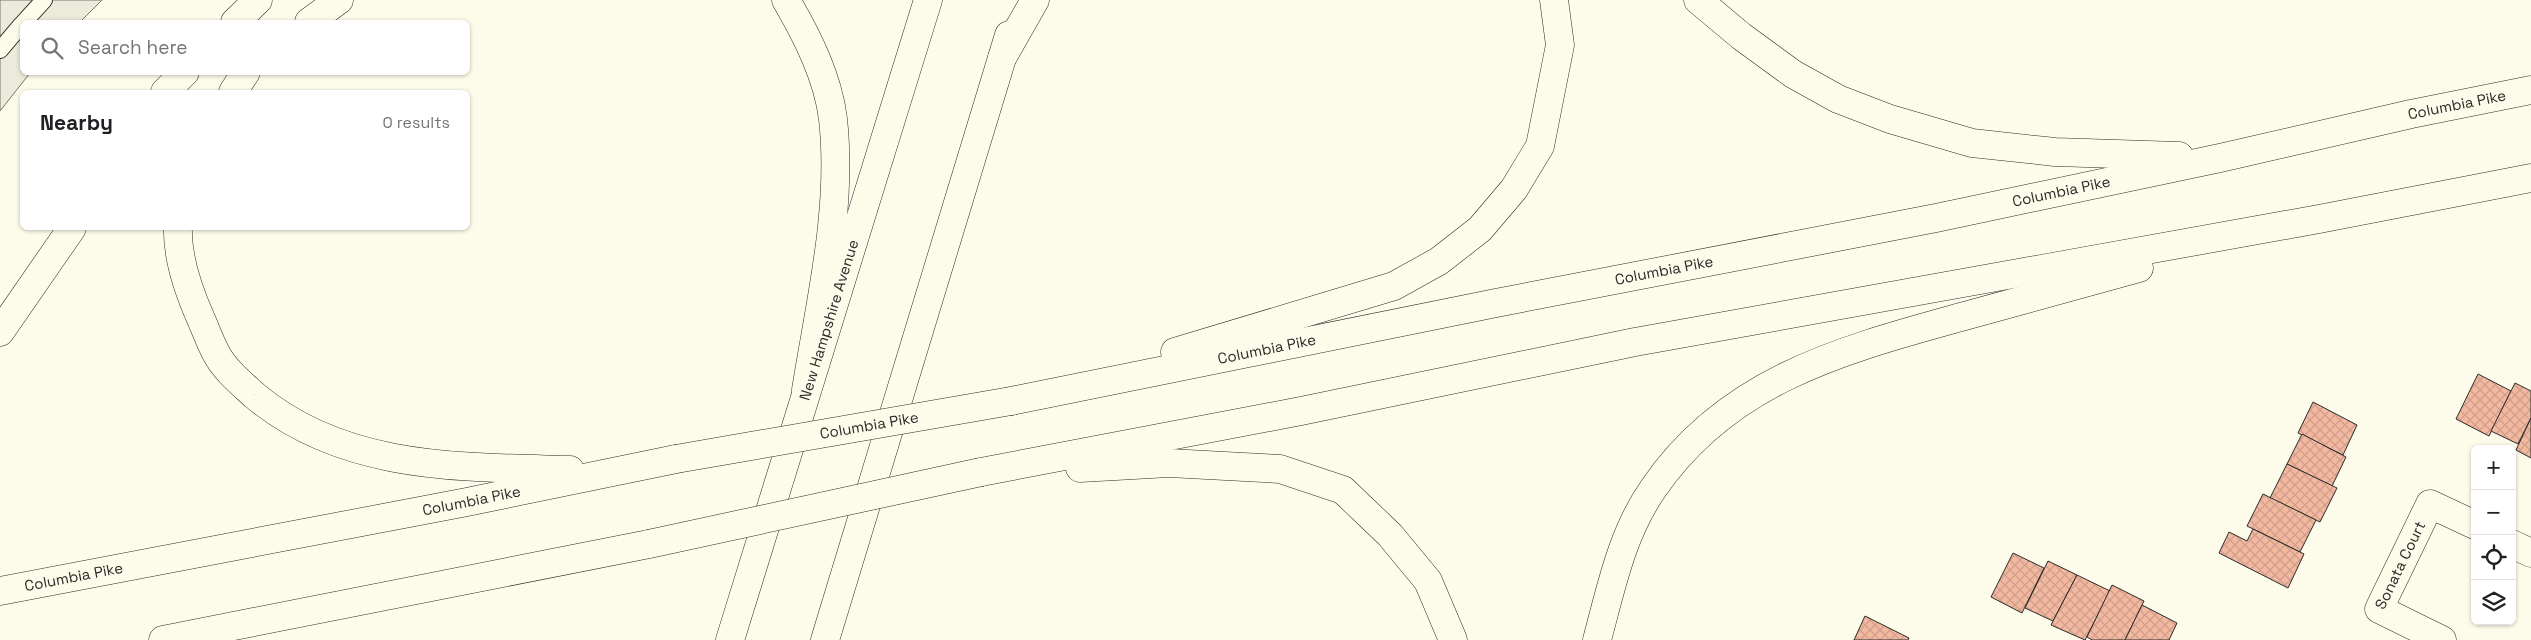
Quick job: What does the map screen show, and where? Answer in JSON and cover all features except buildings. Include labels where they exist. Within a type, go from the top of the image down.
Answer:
[{"type":"main road","points":[[237,20],[258,0]]},
{"type":"main road","points":[[312,20],[339,0]]},
{"type":"main road","points":[[786,0],[802,28],[820,69],[832,118],[836,168],[831,230],[806,390]]},
{"type":"main road","name":"New Hampshire Avenue","points":[[730,640],[928,0]]},
{"type":"main road","points":[[825,640],[1020,0]]},
{"type":"main road","points":[[1002,58],[1035,0]]},
{"type":"main road","points":[[1011,401],[1394,286],[1439,261],[1480,229],[1514,189],[1540,146],[1560,45],[1554,0]]},
{"type":"main road","points":[[1698,0],[1741,36],[1793,74],[1838,99],[1890,119],[1972,143],[2055,152],[2220,158]]},
{"type":"main road","points":[[167,90],[182,75]]},
{"type":"main road","points":[[233,90],[244,75]]},
{"type":"main road","name":"Columbia Pike","points":[[0,591],[467,502],[676,459],[1011,401],[1496,303],[1936,218],[2220,158],[2411,114],[2531,90]]},
{"type":"main road","points":[[163,640],[649,544],[981,472],[1311,409],[1635,342],[2319,219],[2531,178]]},
{"type":"main road","points":[[1597,640],[1619,557],[1637,516],[1653,488],[1712,424],[1764,386],[1805,367],[1872,341],[2319,219]]},
{"type":"main road","points":[[0,332],[71,230]]},
{"type":"main road","points":[[178,230],[186,275],[196,309],[216,355],[241,383],[277,414],[348,448],[440,466],[614,472]]},
{"type":"main road","points":[[981,472],[1169,463],[1280,469],[1342,490],[1390,535],[1428,581],[1453,640]]},
{"type":"main road","name":"Sonata Court","points":[[2442,640],[2379,609],[2430,504],[2471,523]]},
{"type":"main road","points":[[2516,546],[2531,553]]},
{"type":"lane","points":[[26,20],[44,0]]},
{"type":"lane","points":[[0,50],[20,27]]},
{"type":"shaded area","points":[[0,0],[102,0],[82,20],[20,20],[20,75],[28,75],[0,111]]}]
